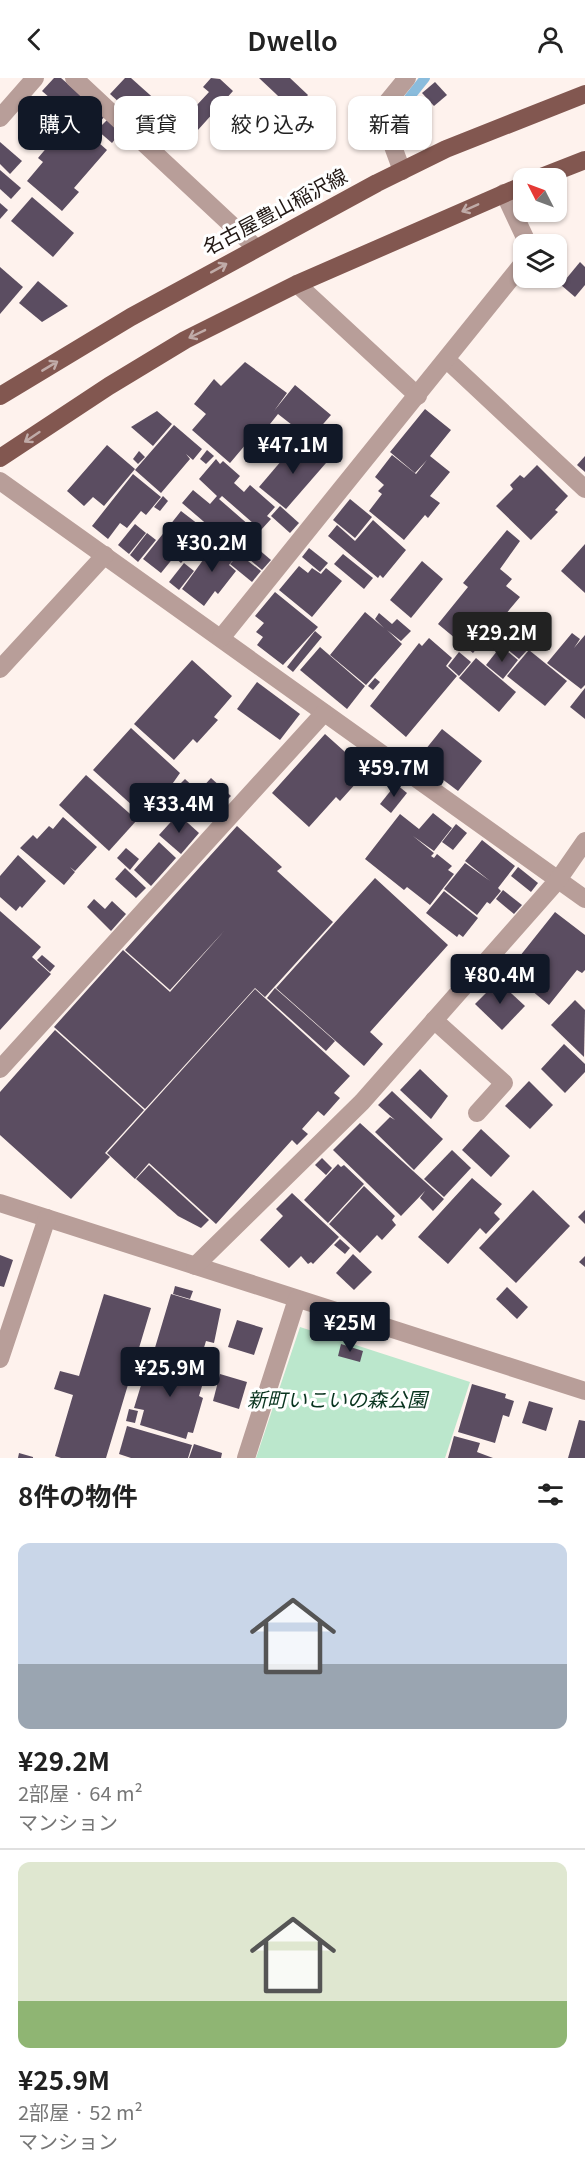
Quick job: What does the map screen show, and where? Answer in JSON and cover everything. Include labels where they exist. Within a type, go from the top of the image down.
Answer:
[{"type":"main road","name":"名古屋豊山稲沢線","points":[[0,396],[131,317],[255,248],[402,171],[446,149],[585,94]]},
{"type":"main road","points":[[565,168],[585,160]]},
{"type":"main road","points":[[0,458],[109,386],[185,340],[297,284],[513,189]]},
{"type":"street","points":[[0,118],[35,78]]},
{"type":"street","points":[[74,78],[255,248]]},
{"type":"street","points":[[402,171],[380,111],[407,78]]},
{"type":"street","points":[[504,193],[523,234]]},
{"type":"street","points":[[221,638],[513,276]]},
{"type":"street","points":[[297,284],[418,396]]},
{"type":"street","points":[[447,360],[585,489]]},
{"type":"street","points":[[0,481],[585,899]]},
{"type":"street","points":[[0,669],[105,555]]},
{"type":"street","points":[[0,1069],[324,712]]},
{"type":"street","points":[[195,1266],[362,1102],[558,880],[585,842]]},
{"type":"street","points":[[434,1020],[504,1083],[477,1113]]},
{"type":"street","points":[[0,1203],[585,1391]]},
{"type":"street","points":[[0,1359],[47,1218]]},
{"type":"street","points":[[246,1458],[297,1299]]},
{"type":"green space","name":"新町いこいの森公園","points":[[300,1327],[470,1382],[445,1458],[256,1458]]},
{"type":"building","points":[[54,78],[61,78],[82,96],[48,96],[42,91]]},
{"type":"building","points":[[125,78],[131,78],[151,96],[114,98],[110,94]]},
{"type":"building","points":[[211,78],[220,79],[233,91],[228,96],[210,96],[210,117],[198,130],[198,104],[209,92],[203,87]]},
{"type":"building","points":[[259,78],[290,78],[308,95],[307,96],[278,96]]},
{"type":"building","points":[[435,82],[447,95],[434,106],[432,96],[425,96],[422,93]]},
{"type":"building","points":[[107,120],[114,126],[112,143],[102,134],[102,125]]},
{"type":"building","points":[[0,142],[22,161],[10,174],[0,164]]},
{"type":"building","points":[[102,146],[107,150],[74,188],[79,192],[62,211],[27,181],[43,162],[38,158],[45,150],[102,150]]},
{"type":"building","points":[[0,170],[21,188],[11,199],[0,189]]},
{"type":"building","points":[[32,197],[74,233],[53,257],[11,221]]},
{"type":"building","points":[[0,203],[8,210],[0,219]]},
{"type":"building","points":[[580,262],[585,267],[585,285],[575,297],[564,288],[567,288],[567,278]]},
{"type":"building","points":[[0,267],[23,287],[0,314]]},
{"type":"building","points":[[38,281],[68,306],[42,322],[19,303]]},
{"type":"building","points":[[245,362],[287,393],[274,411],[295,385],[331,415],[310,439],[278,414],[266,429],[262,425],[230,463],[192,430],[206,414],[194,404],[214,379],[221,386]]},
{"type":"building","points":[[425,409],[451,430],[430,456],[450,472],[430,496],[440,503],[428,518],[425,515],[404,540],[369,511],[382,494],[378,491],[384,485],[375,477],[392,455],[416,474],[427,460],[415,473],[390,452]]},
{"type":"building","points":[[157,411],[172,424],[153,446],[131,427]]},
{"type":"building","points":[[174,425],[202,449],[193,460],[186,454],[190,459],[161,493],[135,470]]},
{"type":"building","points":[[299,440],[326,463],[286,509],[259,487]]},
{"type":"building","points":[[107,445],[135,469],[104,506],[93,497],[84,506],[67,491]]},
{"type":"building","points":[[207,450],[214,456],[206,464],[200,459]]},
{"type":"building","points":[[139,451],[145,457],[138,464],[133,459]]},
{"type":"building","points":[[585,456],[585,472],[577,465]]},
{"type":"building","points":[[216,459],[220,464],[223,461],[240,476],[234,483],[244,492],[250,485],[275,507],[267,516],[271,519],[261,530],[222,496],[219,499],[257,532],[250,540],[243,535],[235,545],[231,545],[182,503],[193,490],[210,504],[217,496],[199,479]]},
{"type":"building","points":[[537,465],[568,496],[555,510],[558,512],[531,540],[496,506],[513,489],[510,485],[520,475],[524,478]]},
{"type":"building","points":[[133,474],[161,497],[146,515],[141,511],[127,528],[120,523],[108,539],[92,526]]},
{"type":"building","points":[[163,496],[168,501],[160,511],[154,507]]},
{"type":"building","points":[[350,499],[372,517],[355,538],[333,520]]},
{"type":"building","points":[[280,506],[299,523],[290,533],[271,516]]},
{"type":"building","points":[[181,511],[207,531],[191,557],[188,555],[181,563],[174,557],[161,573],[143,559]]},
{"type":"building","points":[[373,520],[406,550],[383,578],[380,575],[378,578],[328,536],[337,525],[355,541]]},
{"type":"building","points":[[135,524],[146,533],[129,554],[118,545]]},
{"type":"building","points":[[507,530],[520,541],[500,569],[512,579],[506,586],[520,597],[473,653],[438,624],[468,587],[463,583]]},
{"type":"building","points":[[147,533],[156,540],[138,562],[130,555]]},
{"type":"building","points":[[244,537],[271,560],[262,570],[235,547]]},
{"type":"building","points":[[219,538],[238,553],[229,565],[236,571],[218,594],[215,591],[204,606],[182,589]]},
{"type":"building","points":[[585,544],[585,593],[561,571]]},
{"type":"building","points":[[309,548],[328,563],[320,572],[302,557]]},
{"type":"building","points":[[239,554],[261,571],[252,582],[230,564]]},
{"type":"building","points":[[343,554],[373,578],[364,589],[334,564]]},
{"type":"building","points":[[422,561],[443,579],[411,618],[390,600]]},
{"type":"building","points":[[184,563],[194,571],[179,590],[169,582]]},
{"type":"building","points":[[299,566],[308,573],[312,568],[321,574],[326,568],[342,581],[312,617],[279,590]]},
{"type":"building","points":[[275,592],[318,627],[283,665],[257,645],[263,637],[256,632],[264,623],[255,616]]},
{"type":"building","points":[[365,612],[384,628],[375,619],[379,613],[392,624],[397,619],[411,631],[401,641],[387,630],[402,644],[366,685],[330,655]]},
{"type":"building","points":[[315,631],[322,637],[293,672],[287,667]]},
{"type":"building","points":[[572,633],[580,639],[574,648],[585,635],[585,685],[581,689],[547,663]]},
{"type":"building","points":[[429,638],[452,658],[446,666],[457,676],[406,737],[370,706],[419,643],[422,646]]},
{"type":"building","points":[[515,638],[528,649],[519,659],[507,649]]},
{"type":"building","points":[[501,646],[518,660],[503,679],[486,665]]},
{"type":"building","points":[[320,647],[365,686],[347,709],[300,670]]},
{"type":"building","points":[[529,650],[567,681],[545,706],[507,676]]},
{"type":"building","points":[[459,652],[471,662],[459,676],[448,666]]},
{"type":"building","points":[[476,658],[516,692],[499,712],[459,678]]},
{"type":"building","points":[[192,660],[232,696],[214,717],[218,720],[197,743],[193,739],[174,760],[134,724]]},
{"type":"building","points":[[375,678],[380,682],[373,690],[368,686]]},
{"type":"building","points":[[257,682],[300,714],[280,740],[237,709]]},
{"type":"building","points":[[585,688],[585,719],[570,707]]},
{"type":"building","points":[[131,728],[180,773],[168,790],[170,792],[144,816],[93,770]]},
{"type":"building","points":[[442,729],[482,761],[458,791],[417,760]]},
{"type":"building","points":[[325,734],[363,768],[354,778],[358,781],[340,801],[336,797],[309,827],[272,793]]},
{"type":"building","points":[[86,775],[137,820],[109,851],[59,805]]},
{"type":"building","points":[[211,778],[231,796],[220,807],[201,789]]},
{"type":"building","points":[[185,779],[198,791],[193,797],[179,785]]},
{"type":"building","points":[[396,784],[407,793],[391,813],[380,804]]},
{"type":"building","points":[[182,789],[192,798],[186,805],[176,796]]},
{"type":"building","points":[[433,813],[452,828],[434,851],[413,836],[434,853],[431,856],[434,858],[437,854],[452,866],[448,870],[454,874],[430,905],[407,887],[404,890],[365,859],[400,814],[419,829]]},
{"type":"building","points":[[178,814],[199,833],[181,854],[159,835]]},
{"type":"building","points":[[63,817],[97,847],[75,871],[70,867],[75,872],[64,885],[20,848],[33,835],[37,839],[49,826],[53,829]]},
{"type":"building","points":[[456,824],[467,833],[453,850],[442,842]]},
{"type":"building","points":[[237,826],[282,867],[277,871],[333,922],[265,997],[255,988],[145,1109],[54,1027],[123,950],[170,992],[225,930],[170,990],[125,950]]},
{"type":"building","points":[[482,840],[515,866],[498,888],[501,891],[490,904],[487,902],[477,915],[444,889],[465,863],[490,881],[465,861]]},
{"type":"building","points":[[159,842],[176,858],[151,886],[134,870]]},
{"type":"building","points":[[126,848],[139,859],[130,870],[117,858]]},
{"type":"building","points":[[18,855],[46,881],[22,908],[20,906],[16,911],[0,897],[0,876]]},
{"type":"building","points":[[518,867],[538,883],[531,892],[511,876]]},
{"type":"building","points":[[125,868],[146,888],[136,898],[115,879]]},
{"type":"building","points":[[375,878],[448,945],[370,1032],[383,1044],[364,1066],[276,988]]},
{"type":"building","points":[[503,890],[522,905],[514,914],[496,899]]},
{"type":"building","points":[[444,891],[478,918],[463,937],[459,934],[457,937],[426,913]]},
{"type":"building","points":[[94,899],[105,909],[112,901],[126,914],[111,931],[87,907]]},
{"type":"building","points":[[0,911],[41,947],[32,957],[51,974],[0,1030]]},
{"type":"building","points":[[555,912],[585,935],[585,970],[582,973],[577,970],[549,1005],[508,971]]},
{"type":"building","points":[[42,955],[55,966],[50,972],[37,960]]},
{"type":"building","points":[[498,981],[525,1006],[502,1030],[475,1004]]},
{"type":"building","points":[[275,988],[335,1041],[326,1051],[267,998]]},
{"type":"building","points":[[255,989],[350,1076],[334,1093],[340,1098],[324,1116],[318,1111],[302,1129],[308,1134],[297,1145],[292,1140],[216,1224],[149,1163],[135,1179],[107,1153]]},
{"type":"building","points":[[575,1000],[585,1010],[584,1057],[551,1025]]},
{"type":"building","points":[[55,1030],[144,1110],[105,1153],[110,1157],[71,1199],[0,1135],[0,1092]]},
{"type":"building","points":[[564,1044],[585,1064],[585,1072],[565,1093],[541,1069]]},
{"type":"building","points":[[420,1069],[448,1096],[431,1119],[400,1090]]},
{"type":"building","points":[[529,1081],[553,1105],[530,1129],[505,1106]]},
{"type":"building","points":[[392,1091],[443,1139],[414,1170],[375,1132],[390,1117],[395,1120],[378,1105]]},
{"type":"building","points":[[360,1123],[444,1199],[433,1211],[420,1198],[425,1191],[401,1216],[333,1150]]},
{"type":"building","points":[[481,1129],[510,1156],[491,1177],[462,1150]]},
{"type":"building","points":[[452,1150],[471,1168],[444,1197],[424,1179]]},
{"type":"building","points":[[322,1158],[332,1168],[326,1175],[315,1165]]},
{"type":"building","points":[[338,1164],[341,1167],[344,1165],[364,1184],[328,1223],[304,1200]]},
{"type":"building","points":[[149,1165],[209,1220],[201,1228],[178,1216],[136,1179]]},
{"type":"building","points":[[472,1178],[502,1204],[494,1213],[500,1219],[486,1234],[480,1228],[448,1264],[418,1237]]},
{"type":"building","points":[[364,1186],[395,1216],[392,1220],[396,1225],[382,1240],[377,1235],[360,1253],[329,1224]]},
{"type":"building","points":[[533,1190],[570,1226],[516,1283],[479,1248]]},
{"type":"building","points":[[292,1193],[339,1237],[313,1264],[311,1262],[308,1264],[301,1256],[289,1268],[260,1240],[283,1216],[276,1209]]},
{"type":"building","points":[[585,1210],[585,1224],[578,1217]]},
{"type":"building","points":[[340,1239],[350,1248],[345,1254],[334,1245]]},
{"type":"building","points":[[353,1254],[372,1272],[354,1290],[336,1273]]},
{"type":"building","points":[[0,1255],[13,1260],[4,1287],[0,1286]]},
{"type":"building","points":[[585,1256],[585,1267],[579,1262]]},
{"type":"building","points":[[175,1286],[193,1291],[190,1299],[173,1294]]},
{"type":"building","points":[[507,1287],[528,1307],[517,1319],[496,1299]]},
{"type":"building","points":[[104,1294],[151,1308],[106,1458],[61,1458],[55,1456],[73,1395],[54,1389],[60,1371],[79,1376]]},
{"type":"building","points":[[171,1294],[221,1309],[214,1343],[206,1341],[199,1364],[154,1351]]},
{"type":"building","points":[[237,1320],[263,1328],[254,1355],[228,1347]]},
{"type":"building","points":[[341,1344],[363,1351],[360,1362],[338,1356]]},
{"type":"building","points":[[150,1356],[206,1373],[199,1396],[203,1398],[193,1433],[188,1432],[186,1439],[140,1425],[144,1410],[134,1408]]},
{"type":"building","points":[[220,1374],[247,1382],[239,1409],[213,1401]]},
{"type":"building","points":[[472,1384],[506,1394],[505,1398],[514,1401],[509,1417],[503,1415],[495,1443],[458,1432]]},
{"type":"building","points":[[529,1401],[553,1408],[546,1431],[522,1423]]},
{"type":"building","points":[[129,1409],[138,1411],[135,1423],[126,1421]]},
{"type":"building","points":[[579,1420],[585,1421],[585,1458],[568,1458]]},
{"type":"building","points":[[127,1426],[192,1445],[188,1458],[131,1458],[119,1454]]},
{"type":"building","points":[[454,1436],[480,1443],[477,1452],[493,1458],[448,1458]]},
{"type":"building","points":[[194,1444],[222,1453],[221,1458],[189,1458]]},
{"type":"building","points":[[19,1453],[33,1457],[33,1458],[18,1458]]},
{"type":"waterway","points":[[411,96],[425,78]]}]
